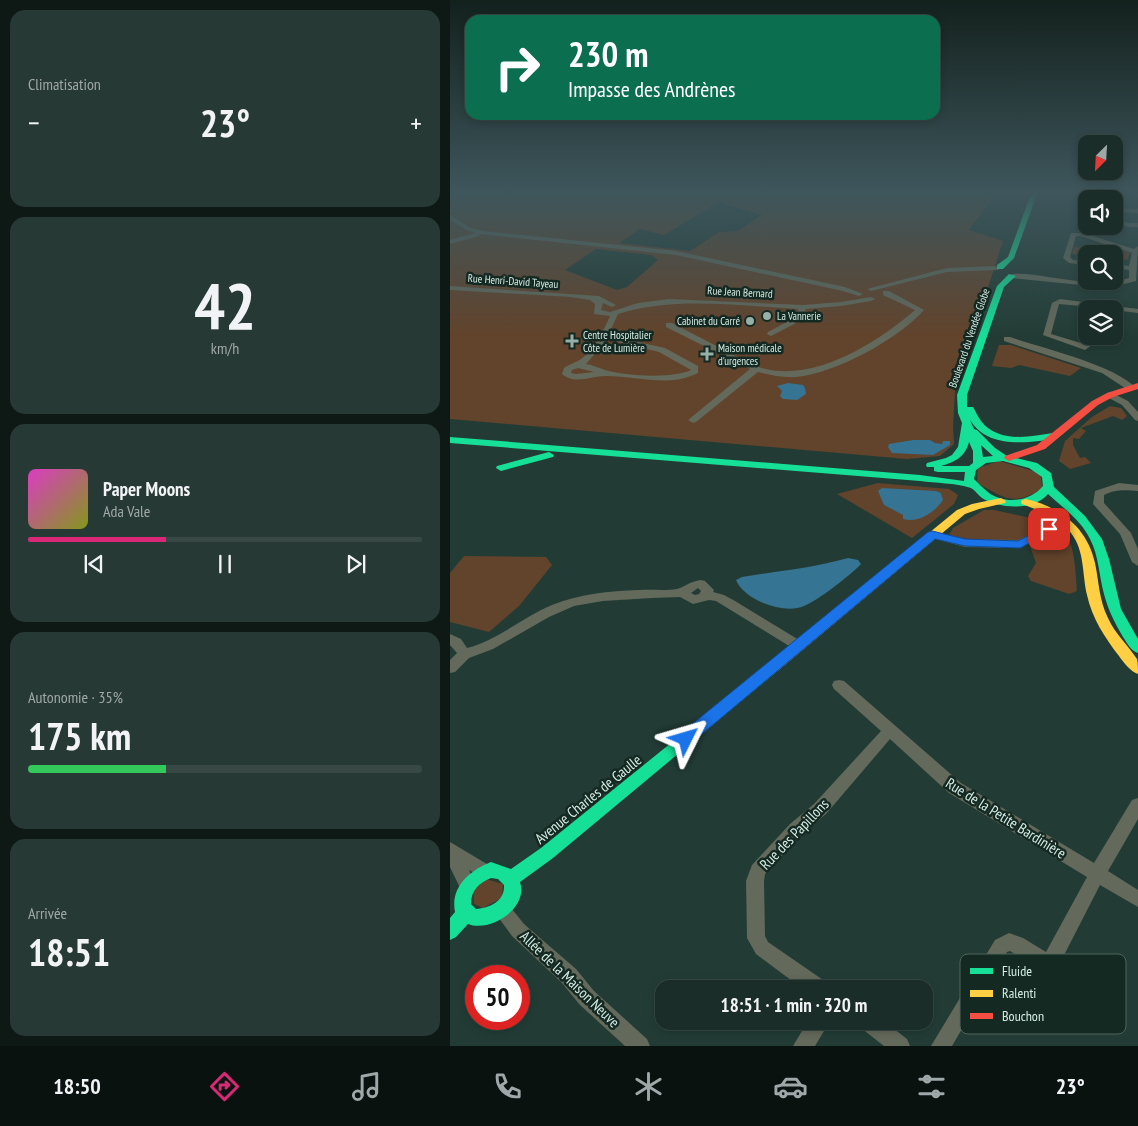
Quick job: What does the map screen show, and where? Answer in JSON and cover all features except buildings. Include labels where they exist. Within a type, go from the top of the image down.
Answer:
[{"type":"main road","points":[[1014,270],[1022,240]]},
{"type":"main road","points":[[998,274],[1014,270]]},
{"type":"main road","points":[[998,274],[1014,270]]},
{"type":"main road","name":"Boulevard du Vendée Globe","points":[[972,486],[968,476],[974,466],[978,452],[962,408],[962,395],[998,274]]},
{"type":"main road","points":[[450,429],[903,465],[941,470],[974,466],[989,459],[1006,458],[1040,447],[1090,407],[1110,395],[1135,387]]},
{"type":"main road","points":[[962,395],[976,422],[988,433],[1015,440],[1054,436]]},
{"type":"main road","points":[[968,425],[991,450],[1006,458],[1026,462],[1040,469],[1049,479],[1049,489],[1041,497],[1026,502]]},
{"type":"main road","points":[[921,465],[944,462],[957,455],[964,446],[968,425]]},
{"type":"main road","points":[[450,440],[920,478],[972,486],[984,496],[1001,501]]},
{"type":"main road","points":[[1040,447],[1038,457],[1040,469]]},
{"type":"main road","points":[[501,468],[525,460],[552,455],[685,460]]},
{"type":"main road","points":[[961,512],[972,486]]},
{"type":"main road","points":[[1049,489],[1086,523],[1096,538],[1105,563],[1117,615],[1138,648]]},
{"type":"main road","points":[[961,512],[976,506],[1001,501],[1026,502],[1065,518],[1076,530],[1086,550],[1093,595],[1100,616],[1118,646],[1138,669]]},
{"type":"main road","name":"Avenue Charles de Gaulle","points":[[511,879],[562,841],[961,512]]},
{"type":"main road","points":[[499,871],[511,879],[514,884],[512,898],[502,910],[487,917],[472,916],[466,913],[462,907],[461,900],[468,881],[486,872],[499,871]]},
{"type":"main road","points":[[450,931],[466,913]]},
{"type":"street","points":[[548,240],[676,253],[845,289],[884,295],[900,300],[920,310],[883,338],[860,351],[801,373],[772,372],[756,369],[669,325]]},
{"type":"street","points":[[1071,240],[1066,258],[1071,262],[1078,263]]},
{"type":"street","points":[[1101,240],[1120,245]]},
{"type":"street","points":[[1123,246],[1137,250],[1132,268],[1136,280],[1123,283]]},
{"type":"street","points":[[1123,267],[1132,268]]},
{"type":"street","points":[[884,295],[896,284],[940,271],[965,269],[998,274]]},
{"type":"street","points":[[1014,270],[1040,277],[1078,282]]},
{"type":"street","name":"Rue Jean Bernard","points":[[841,304],[864,292],[896,284]]},
{"type":"street","name":"Rue Henri-David Tayeau","points":[[450,288],[574,296]]},
{"type":"street","points":[[864,292],[871,299]]},
{"type":"street","name":"Rue Jean Bernard","points":[[601,310],[685,301],[803,307],[841,304],[884,295]]},
{"type":"street","points":[[574,296],[599,298],[616,308],[610,326],[589,367],[575,378],[566,374],[568,368],[578,365],[589,367],[606,373],[672,378],[691,374],[695,371],[695,368],[662,350],[620,340]]},
{"type":"street","points":[[574,296],[598,301],[610,326]]},
{"type":"street","points":[[1078,304],[1058,301],[1046,334],[1078,345]]},
{"type":"street","points":[[770,334],[799,318],[803,307]]},
{"type":"street","points":[[1123,309],[1138,311]]},
{"type":"street","points":[[1007,339],[1105,371],[1135,387]]},
{"type":"street","points":[[693,420],[756,369]]},
{"type":"street","points":[[1110,395],[1125,403],[1138,418]]},
{"type":"street","points":[[1138,488],[1110,488],[1099,493],[1098,504],[1125,533],[1138,562]]},
{"type":"street","points":[[932,535],[965,543],[1020,544],[1049,529]]},
{"type":"street","points":[[450,668],[464,654],[488,647],[538,617],[573,602],[594,598],[684,593],[690,586],[701,584],[707,588],[707,595],[720,598],[731,604],[799,646]]},
{"type":"street","points":[[450,639],[456,642],[464,654]]},
{"type":"street","name":"Rue de la Petite Bardinière","points":[[839,685],[955,788],[1138,899]]},
{"type":"street","name":"Rue des Papillons","points":[[806,980],[762,948],[756,938],[755,881],[758,870],[796,829],[820,809],[889,731]]},
{"type":"street","points":[[1055,954],[1097,874],[1138,805]]},
{"type":"street","points":[[450,849],[486,872]]},
{"type":"street","points":[[450,849],[467,884]]},
{"type":"street","name":"Allée de la Maison Neuve","points":[[502,910],[518,930],[569,976],[587,998],[640,1046]]},
{"type":"street","points":[[996,954],[1001,946],[1009,942],[1018,944],[1034,954]]},
{"type":"street","points":[[941,1046],[960,1014]]},
{"type":"street","points":[[803,1046],[814,1030]]},
{"type":"street","points":[[880,1030],[900,1046]]},
{"type":"shaded area","points":[[450,240],[624,240],[619,243],[690,251],[707,240],[1003,241],[974,331],[956,376],[954,444],[940,456],[907,459],[450,419]],"holes":[[[596,249],[651,255],[658,260],[627,287],[617,290],[565,270]]]},
{"type":"shaded area","points":[[1074,247],[1078,247],[1078,254],[1072,254]]},
{"type":"shaded area","points":[[1123,251],[1130,253],[1127,260],[1123,259]]},
{"type":"shaded area","points":[[999,345],[1011,345],[1081,368],[1070,376],[1019,365],[1011,368],[992,366]]},
{"type":"shaded area","points":[[1110,406],[1121,408],[1127,416],[1122,420],[1113,416],[1081,428],[1086,431],[1079,439],[1073,438],[1073,445],[1080,458],[1085,457],[1091,463],[1070,469],[1059,461],[1065,441],[1092,417]]},
{"type":"shaded area","points":[[999,461],[1040,473],[1043,489],[1016,499],[995,493],[977,483],[978,468]]},
{"type":"shaded area","points":[[878,483],[949,489],[958,495],[954,504],[912,538],[837,494]]},
{"type":"shaded area","points":[[984,510],[994,510],[1035,519],[1039,523],[1036,531],[1018,542],[953,538],[949,535],[953,528]]},
{"type":"shaded area","points":[[1056,534],[1067,537],[1072,548],[1077,591],[1069,594],[1031,581],[1028,576],[1036,563],[1030,546]]},
{"type":"shaded area","points":[[464,556],[546,557],[552,565],[519,606],[489,632],[450,622],[450,573]]},
{"type":"shaded area","points":[[486,879],[503,884],[502,898],[483,908],[474,904],[473,890]]},
{"type":"water","points":[[788,383],[803,385],[806,394],[797,400],[783,399],[780,396],[782,391],[777,386]]},
{"type":"water","points":[[913,440],[930,440],[942,444],[943,441],[950,441],[950,445],[933,455],[892,453],[888,447],[889,444]]},
{"type":"water","points":[[882,488],[936,491],[941,493],[943,500],[926,516],[915,520],[903,519],[903,515],[884,505],[878,491]]},
{"type":"water","points":[[848,558],[858,560],[861,564],[825,593],[810,603],[796,608],[786,609],[766,604],[747,594],[736,580],[742,577],[809,567]]},
{"type":"traffic: fast","points":[[1000,267],[1011,258],[1018,240]]},
{"type":"traffic: fast","points":[[978,463],[978,451],[963,413],[962,395],[1001,286],[1012,276]]},
{"type":"traffic: fast","points":[[970,409],[976,421],[984,430],[994,436],[1016,440],[1053,436]]},
{"type":"traffic: fast","points":[[931,465],[950,460],[960,453],[965,441],[967,423]]},
{"type":"traffic: fast","points":[[974,432],[991,450],[1003,458]]},
{"type":"traffic: fast","points":[[450,440],[920,478],[971,485]]},
{"type":"traffic: fast","points":[[501,468],[549,455]]},
{"type":"traffic: fast","points":[[1003,458],[1033,465],[1047,476],[1049,486],[1041,496],[1026,502],[1007,503],[987,496],[969,480],[971,469],[983,460],[1003,458]]},
{"type":"traffic: fast","points":[[938,469],[971,469]]},
{"type":"traffic: fast","points":[[1049,489],[1081,518],[1092,531],[1103,559],[1115,609],[1125,629],[1138,648]]},
{"type":"traffic: fast","points":[[511,879],[547,853],[775,666]]},
{"type":"traffic: fast","points":[[491,870],[503,873],[511,880],[513,885],[512,895],[505,906],[495,913],[487,916],[472,917],[462,907],[465,888],[478,875],[491,870]]},
{"type":"traffic: fast","points":[[450,931],[466,913]]},
{"type":"traffic: slow","points":[[775,666],[961,512],[976,506],[1001,501]]},
{"type":"traffic: slow","points":[[1026,502],[1050,511],[1075,530],[1086,551],[1094,597],[1102,621],[1118,646],[1138,669]]},
{"type":"traffic: jam","points":[[1009,458],[1041,447],[1095,403],[1110,395],[1138,386]]},
{"type":"place","name":"La Vannerie","points":[[767,316]]},
{"type":"place","name":"Cabinet du Carré","points":[[750,321]]},
{"type":"place","name":"Centre Hospitalier Côte de Lumière","points":[[572,341]]},
{"type":"place","name":"Maison médicale d'urgences","points":[[707,354]]},
{"type":"route","points":[[686,739],[932,535],[965,543],[1020,544],[1049,529]]}]
